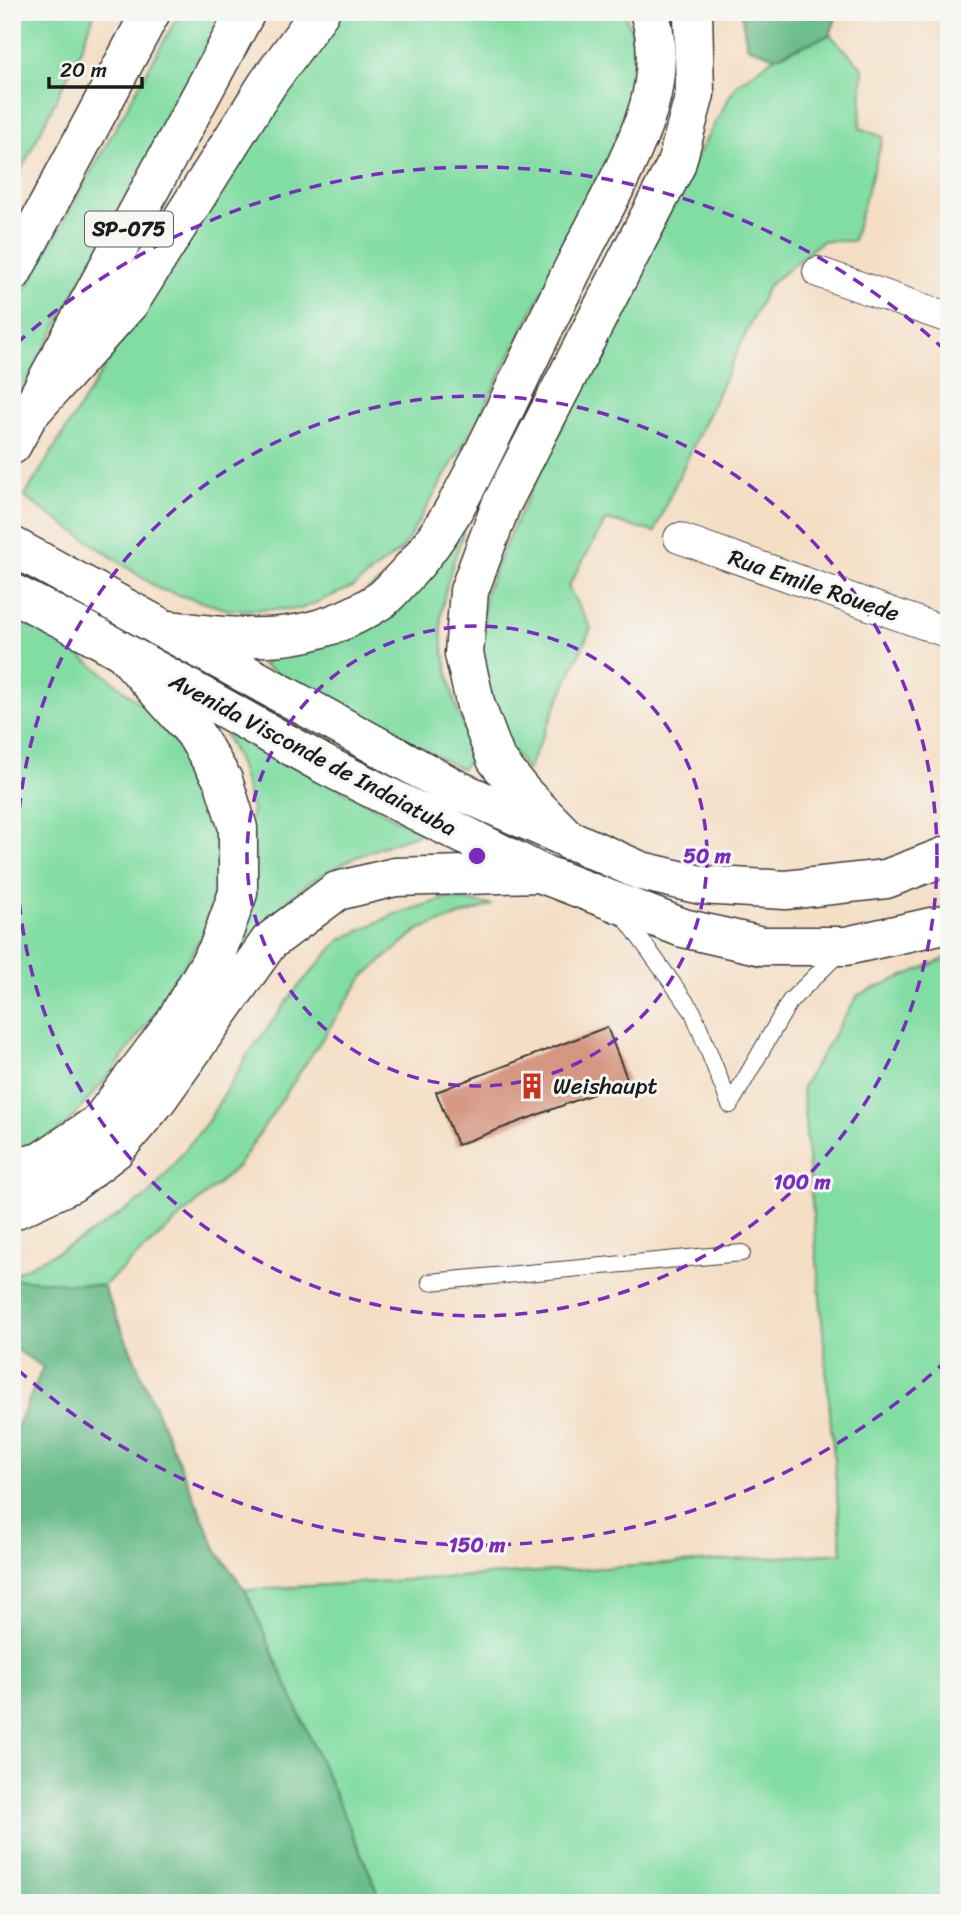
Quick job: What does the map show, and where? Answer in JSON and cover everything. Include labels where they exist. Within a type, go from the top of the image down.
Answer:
[{"type":"main road","points":[[12,254],[121,12]]},
{"type":"main road","points":[[12,273],[151,12]]},
{"type":"main road","name":"SP-075","points":[[21,430],[246,12]]},
{"type":"main road","points":[[21,430],[130,302],[268,83],[320,12]]},
{"type":"main road","points":[[162,629],[239,638],[282,638],[308,633],[345,620],[383,598],[425,555],[468,485],[627,163],[650,104],[655,62],[654,27],[649,12]]},
{"type":"main road","points":[[570,841],[522,792],[496,759],[476,706],[464,654],[469,591],[501,505],[676,165],[695,94],[693,12]]},
{"type":"main road","name":"Avenida Visconde de Indaiatuba","points":[[12,546],[456,789],[641,871],[701,885],[786,890],[886,879],[949,855]]},
{"type":"main road","name":"Avenida Visconde de Indaiatuba","points":[[12,593],[84,630],[325,765],[540,873],[683,928],[762,946],[846,946],[949,922]]},
{"type":"main road","points":[[12,1169],[40,1162],[99,1123],[173,1025],[218,949],[238,893],[238,828],[223,780],[194,732],[124,653]]},
{"type":"main road","points":[[12,1211],[72,1183],[115,1150],[157,1100],[269,942],[337,891],[395,877],[540,873]]},
{"type":"street","points":[[818,272],[949,318]]},
{"type":"street","name":"Rua Emile Rouede","points":[[679,538],[949,633]]},
{"type":"lane","points":[[615,902],[693,1012],[730,1105],[790,1000],[846,946]]},
{"type":"lane","points":[[430,1282],[742,1253]]},
{"type":"green space","points":[[12,12],[95,12],[80,51],[12,189]]},
{"type":"green space","points":[[180,12],[226,12],[12,409],[12,314]]},
{"type":"green space","points":[[336,12],[624,12],[632,31],[635,76],[626,126],[478,419],[403,548],[353,587],[301,609],[229,610],[159,589],[24,497],[244,143]]},
{"type":"green space","points":[[741,12],[838,12],[830,35],[775,57],[747,46]]},
{"type":"green space","points":[[830,35],[863,68],[860,128],[883,137],[853,241],[822,241],[768,286],[655,532],[606,520],[568,587],[591,628],[527,771],[501,733],[490,696],[482,638],[485,594],[508,538],[696,158],[736,85],[775,57]]},
{"type":"green space","points":[[454,529],[463,533],[442,606],[441,626],[450,682],[473,758],[461,769],[262,665]]},
{"type":"green space","points":[[12,618],[56,639],[105,674],[155,717],[187,758],[215,815],[221,862],[203,934],[167,996],[112,1072],[66,1125],[12,1162]]},
{"type":"green space","points":[[220,723],[422,833],[358,856],[312,881],[277,912],[215,988],[252,810],[240,766]]},
{"type":"green space","points":[[447,898],[492,905],[418,930],[363,977],[238,1166],[103,1286],[12,1279],[12,1275],[82,1239],[150,1194],[208,1121],[247,1056],[298,987],[340,940],[393,915]]},
{"type":"green space","points":[[949,957],[949,1903],[383,1903],[245,1590],[842,1553],[802,1087],[858,995]]},
{"type":"green space","points":[[12,1279],[103,1286],[217,1551],[245,1590],[383,1903],[12,1903],[12,1439],[43,1367],[12,1347]]},
{"type":"building","name":"Weishaupt","points":[[607,1027],[628,1081],[457,1145],[436,1092]]},
{"type":"place","name":"Weishaupt","points":[[532,1086]]}]
